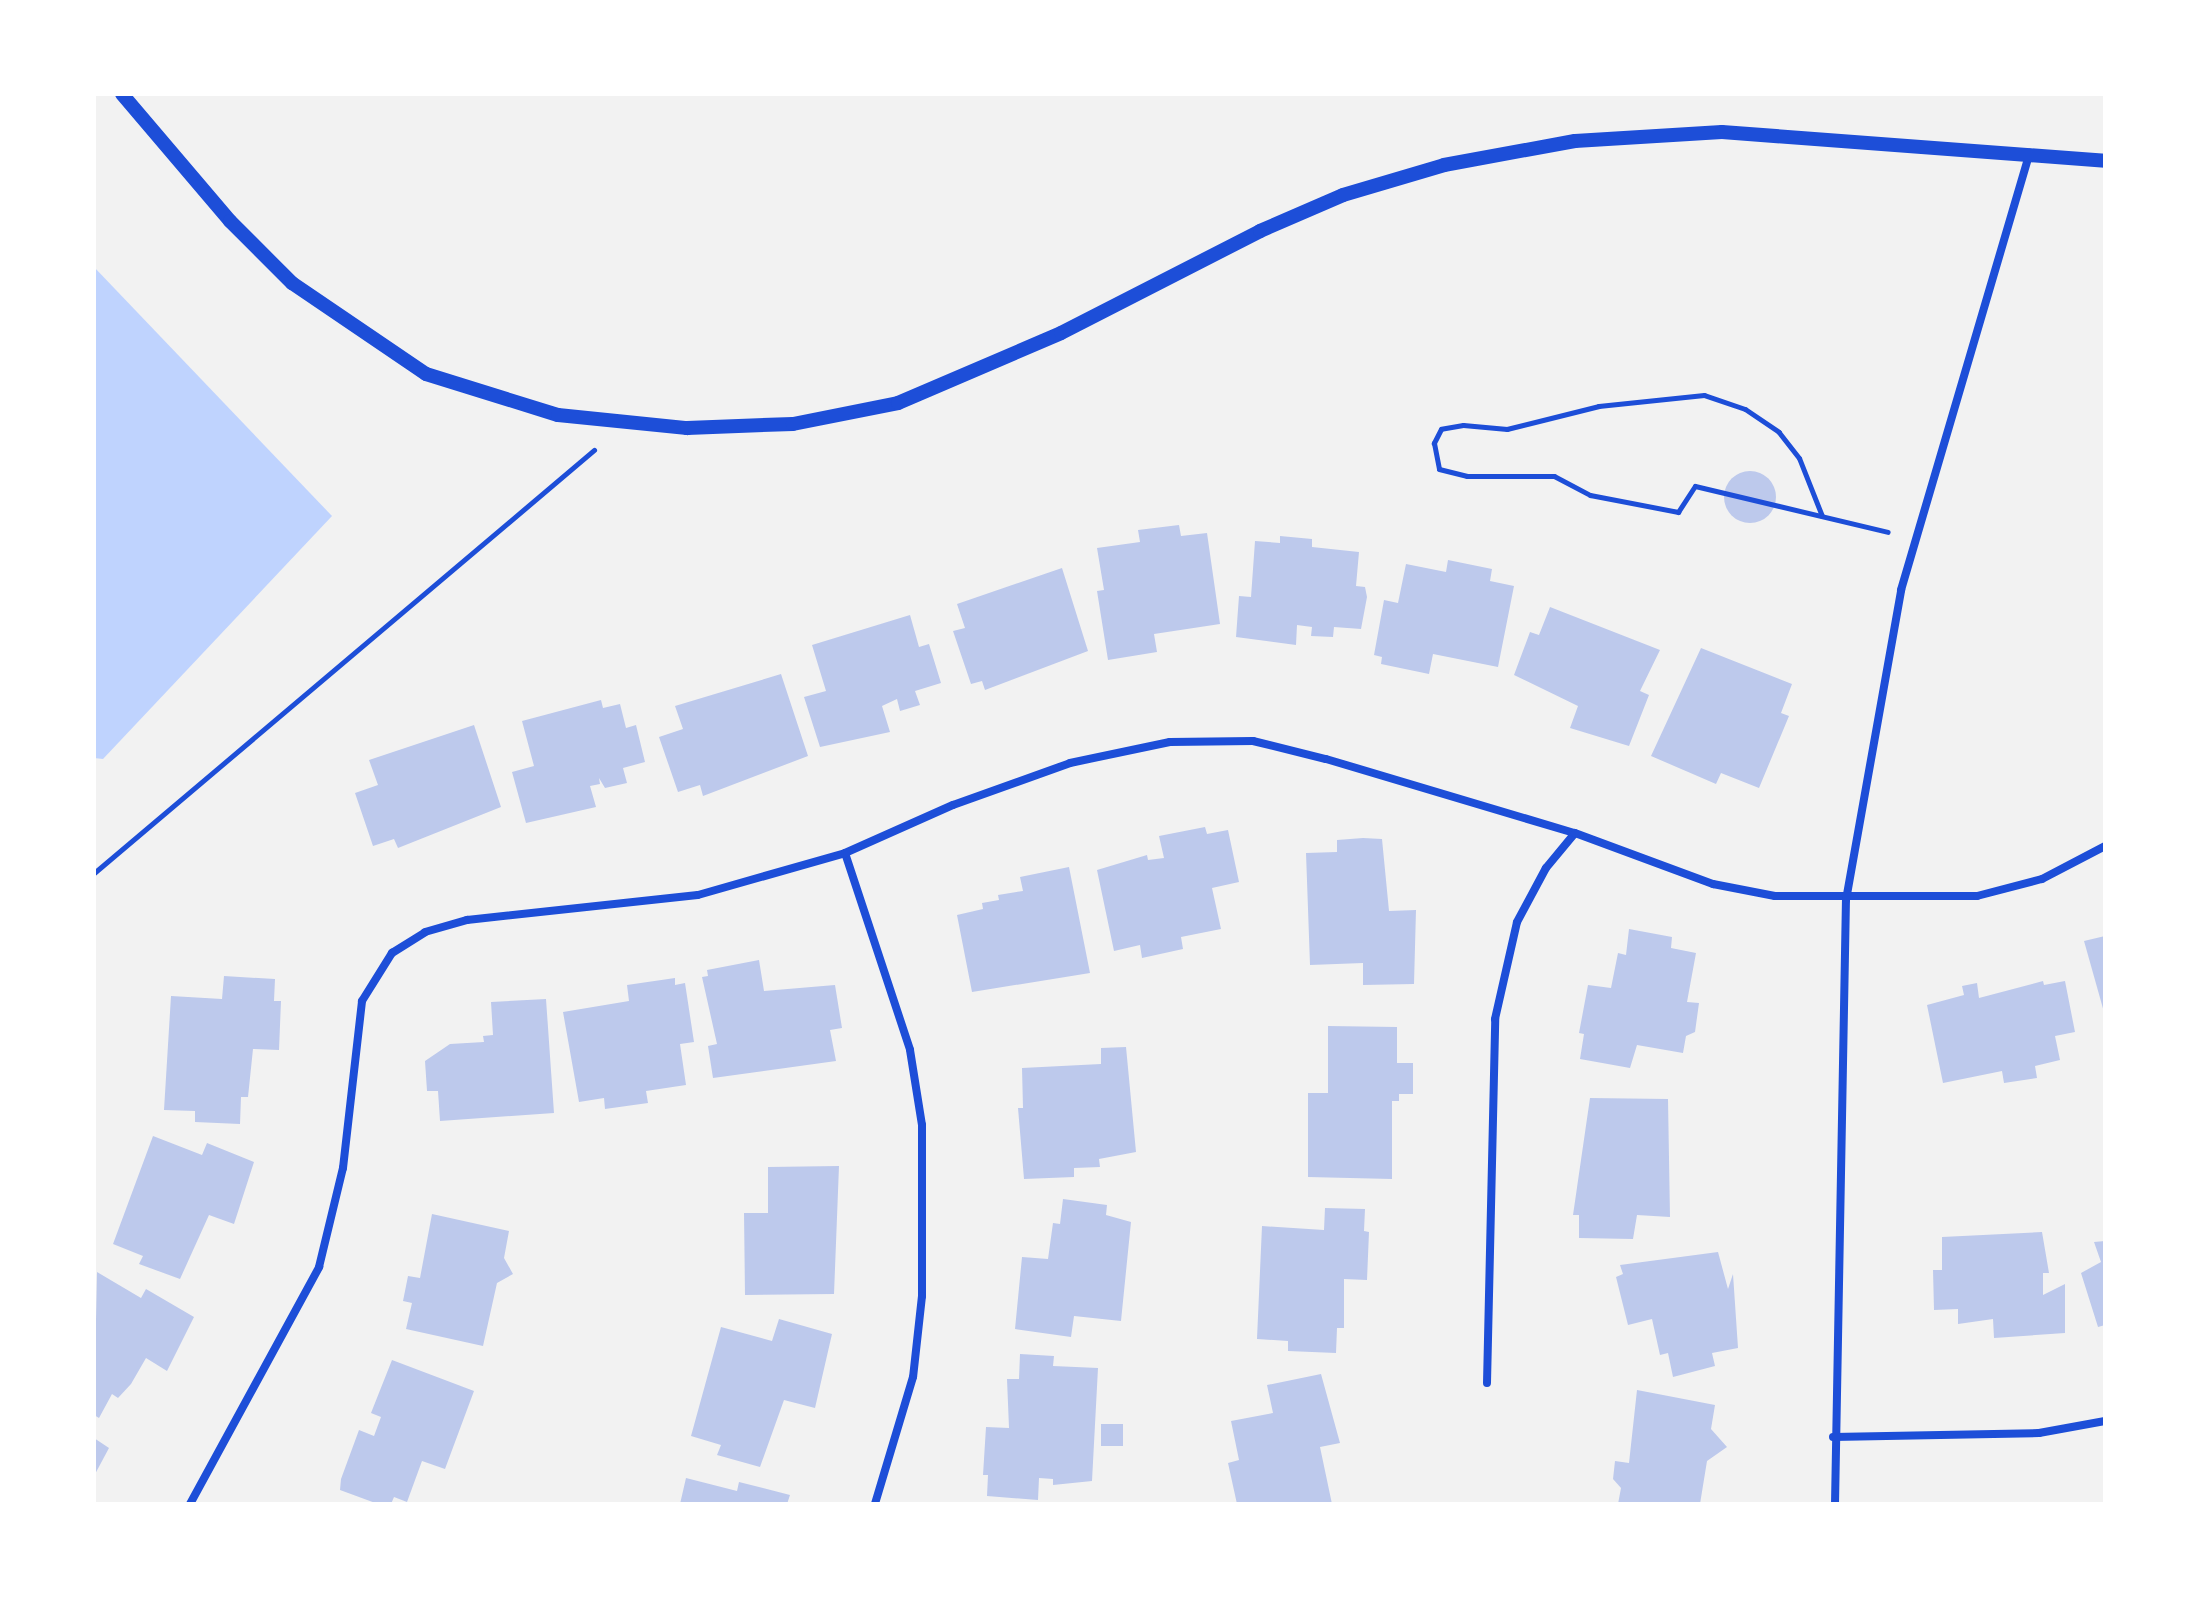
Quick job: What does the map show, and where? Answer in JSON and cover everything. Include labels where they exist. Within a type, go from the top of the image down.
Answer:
[{"type":"street","points":[[122,94],[230,221],[292,283],[354,327],[426,374],[543,412],[624,425],[754,427],[851,415],[898,403],[1061,333],[1274,225],[1343,195],[1444,165],[1575,141],[1722,132],[2031,152],[2105,161]]},
{"type":"street","points":[[1835,1504],[1833,1437],[1846,900],[1901,590],[2031,152]]},
{"type":"street","points":[[190,1504],[319,1267],[343,1168],[362,1001],[392,953],[425,932],[467,920],[698,895],[845,853],[953,805],[1070,763],[1170,742],[1253,741],[1575,833],[1741,891],[1846,900],[1977,896],[2042,879],[2105,846]]},
{"type":"street","points":[[1487,1383],[1495,1019],[1517,922],[1546,868],[1575,833]]},
{"type":"street","points":[[845,853],[910,1050],[922,1125],[922,1296],[913,1377],[875,1504]]},
{"type":"street","points":[[1833,1437],[2039,1433],[2105,1421]]},
{"type":"path","points":[[1822,516],[1799,458],[1779,432],[1745,409],[1704,395],[1599,406],[1507,429],[1463,425],[1441,429],[1434,443],[1439,469],[1467,476],[1554,476],[1590,495],[1678,512],[1695,486],[1916,539]]},
{"type":"path","points":[[94,873],[624,425]]},
{"type":"water","points":[[94,267],[332,516],[103,759],[94,758]]},
{"type":"building","points":[[1750,471],[1769,478],[1776,497],[1769,516],[1750,523],[1731,516],[1724,497],[1731,478]]},
{"type":"building","points":[[1179,525],[1181,536],[1207,533],[1220,624],[1154,634],[1157,652],[1108,660],[1097,591],[1104,590],[1097,548],[1140,542],[1138,530]]},
{"type":"building","points":[[1280,536],[1312,539],[1312,547],[1359,552],[1356,586],[1365,587],[1367,597],[1361,629],[1334,627],[1333,637],[1311,636],[1312,627],[1297,625],[1296,645],[1236,637],[1239,596],[1251,597],[1255,541],[1280,543]]},
{"type":"building","points":[[1448,560],[1492,569],[1490,581],[1514,586],[1498,667],[1433,654],[1429,674],[1381,664],[1382,657],[1374,655],[1384,600],[1398,603],[1406,564],[1446,572]]},
{"type":"building","points":[[1062,568],[1088,651],[985,690],[982,681],[971,684],[953,631],[965,628],[957,604]]},
{"type":"building","points":[[1550,607],[1660,650],[1640,691],[1649,695],[1629,746],[1570,728],[1578,706],[1514,675],[1530,632],[1539,635]]},
{"type":"building","points":[[910,615],[919,647],[929,644],[941,683],[915,691],[920,705],[900,711],[897,699],[882,706],[890,732],[820,747],[804,697],[826,691],[812,645]]},
{"type":"building","points":[[1701,648],[1792,684],[1781,713],[1789,716],[1759,788],[1721,773],[1716,784],[1651,756]]},
{"type":"building","points":[[781,674],[808,756],[703,796],[700,785],[678,792],[659,737],[683,729],[675,706]]},
{"type":"building","points":[[601,700],[603,708],[620,704],[626,728],[636,725],[645,762],[623,768],[627,783],[605,788],[599,778],[600,784],[590,786],[596,807],[526,823],[512,772],[534,766],[522,721]]},
{"type":"building","points":[[474,725],[501,807],[398,848],[394,839],[373,846],[355,793],[378,785],[369,760]]},
{"type":"building","points":[[1205,827],[1207,834],[1228,830],[1239,882],[1212,888],[1221,929],[1181,937],[1183,949],[1142,958],[1140,945],[1114,951],[1097,870],[1147,855],[1148,860],[1164,858],[1159,836]]},
{"type":"building","points":[[1382,839],[1389,911],[1416,910],[1414,984],[1363,985],[1363,963],[1310,965],[1306,853],[1337,852],[1337,840]]},
{"type":"building","points":[[1069,867],[1090,973],[972,992],[957,915],[983,909],[982,903],[999,900],[998,895],[1023,891],[1020,877]]},
{"type":"building","points":[[1629,929],[1672,937],[1671,948],[1696,953],[1687,1002],[1699,1003],[1695,1032],[1686,1036],[1683,1053],[1637,1045],[1630,1068],[1580,1059],[1584,1034],[1579,1033],[1588,985],[1611,988],[1618,953],[1626,955]]},
{"type":"building","points":[[2105,936],[2105,1011],[2104,1012],[2084,941]]},
{"type":"building","points":[[759,960],[764,991],[835,985],[842,1028],[830,1030],[836,1061],[713,1078],[708,1046],[717,1044],[702,977],[708,976],[707,970]]},
{"type":"building","points":[[224,976],[275,979],[274,1001],[281,1001],[279,1050],[253,1049],[248,1097],[241,1097],[240,1124],[195,1122],[195,1111],[164,1110],[171,996],[222,999]]},
{"type":"building","points":[[675,978],[675,985],[685,983],[694,1042],[680,1044],[686,1085],[646,1091],[648,1103],[605,1109],[604,1098],[579,1102],[563,1012],[629,1001],[627,985]]},
{"type":"building","points":[[2043,981],[2044,985],[2065,981],[2075,1032],[2055,1036],[2060,1060],[2035,1066],[2037,1078],[2004,1083],[2002,1071],[1943,1083],[1927,1005],[1964,995],[1962,986],[1977,983],[1979,998]]},
{"type":"building","points":[[546,999],[554,1113],[440,1121],[438,1091],[427,1091],[425,1061],[450,1044],[484,1042],[483,1036],[493,1035],[491,1002]]},
{"type":"building","points":[[1328,1026],[1397,1027],[1397,1063],[1413,1063],[1413,1094],[1399,1094],[1399,1101],[1392,1101],[1392,1179],[1308,1177],[1308,1093],[1328,1093]]},
{"type":"building","points":[[1126,1047],[1136,1152],[1099,1159],[1100,1167],[1074,1168],[1074,1177],[1024,1179],[1018,1108],[1023,1108],[1022,1068],[1101,1064],[1101,1048]]},
{"type":"building","points":[[1590,1098],[1668,1099],[1670,1217],[1637,1215],[1633,1239],[1579,1238],[1579,1215],[1573,1215]]},
{"type":"building","points":[[153,1136],[202,1155],[207,1143],[254,1162],[234,1224],[209,1215],[180,1279],[139,1264],[143,1256],[113,1244]]},
{"type":"building","points":[[839,1166],[834,1294],[745,1295],[744,1213],[768,1213],[768,1167]]},
{"type":"building","points":[[1063,1199],[1107,1205],[1106,1215],[1131,1222],[1121,1321],[1074,1316],[1071,1337],[1015,1329],[1022,1257],[1048,1259],[1053,1223],[1060,1224]]},
{"type":"building","points":[[1325,1208],[1365,1209],[1364,1231],[1369,1232],[1367,1280],[1344,1279],[1344,1328],[1337,1328],[1336,1353],[1288,1351],[1288,1341],[1257,1339],[1262,1226],[1324,1230]]},
{"type":"building","points":[[432,1214],[509,1231],[504,1258],[513,1274],[497,1283],[483,1346],[406,1329],[412,1303],[403,1301],[408,1276],[420,1278]]},
{"type":"building","points":[[2042,1232],[2049,1273],[2043,1273],[2043,1295],[2065,1284],[2065,1333],[1994,1338],[1993,1319],[1958,1324],[1958,1309],[1934,1310],[1933,1270],[1942,1270],[1942,1237]]},
{"type":"building","points":[[2105,1241],[2105,1325],[2098,1327],[2081,1273],[2101,1262],[2094,1242]]},
{"type":"building","points":[[1718,1252],[1728,1289],[1733,1274],[1738,1348],[1712,1353],[1715,1366],[1673,1377],[1668,1353],[1660,1355],[1652,1319],[1628,1325],[1616,1277],[1623,1274],[1620,1265]]},
{"type":"building","points":[[97,1272],[141,1298],[146,1289],[194,1317],[167,1371],[146,1358],[131,1384],[118,1398],[112,1394],[99,1418],[94,1415]]},
{"type":"building","points":[[779,1319],[832,1334],[815,1408],[784,1400],[760,1467],[717,1455],[721,1445],[691,1436],[721,1327],[772,1341]]},
{"type":"building","points":[[1020,1354],[1054,1356],[1053,1366],[1098,1368],[1092,1481],[1053,1485],[1053,1479],[1039,1478],[1038,1500],[987,1496],[988,1475],[983,1475],[986,1427],[1009,1428],[1007,1379],[1019,1379]]},
{"type":"building","points":[[392,1360],[474,1391],[445,1469],[422,1461],[407,1502],[394,1497],[391,1504],[378,1504],[340,1490],[341,1479],[359,1430],[374,1436],[381,1417],[371,1413]]},
{"type":"building","points":[[1321,1374],[1340,1443],[1320,1447],[1332,1504],[1237,1504],[1228,1463],[1239,1460],[1231,1421],[1273,1413],[1267,1385]]},
{"type":"building","points":[[1637,1390],[1715,1405],[1711,1429],[1727,1447],[1707,1461],[1700,1504],[1618,1504],[1621,1488],[1613,1479],[1615,1461],[1629,1463]]},
{"type":"building","points":[[1101,1424],[1123,1424],[1123,1446],[1101,1446]]},
{"type":"building","points":[[94,1438],[109,1448],[94,1476]]},
{"type":"building","points":[[686,1478],[737,1491],[739,1482],[790,1495],[787,1504],[680,1504]]}]
